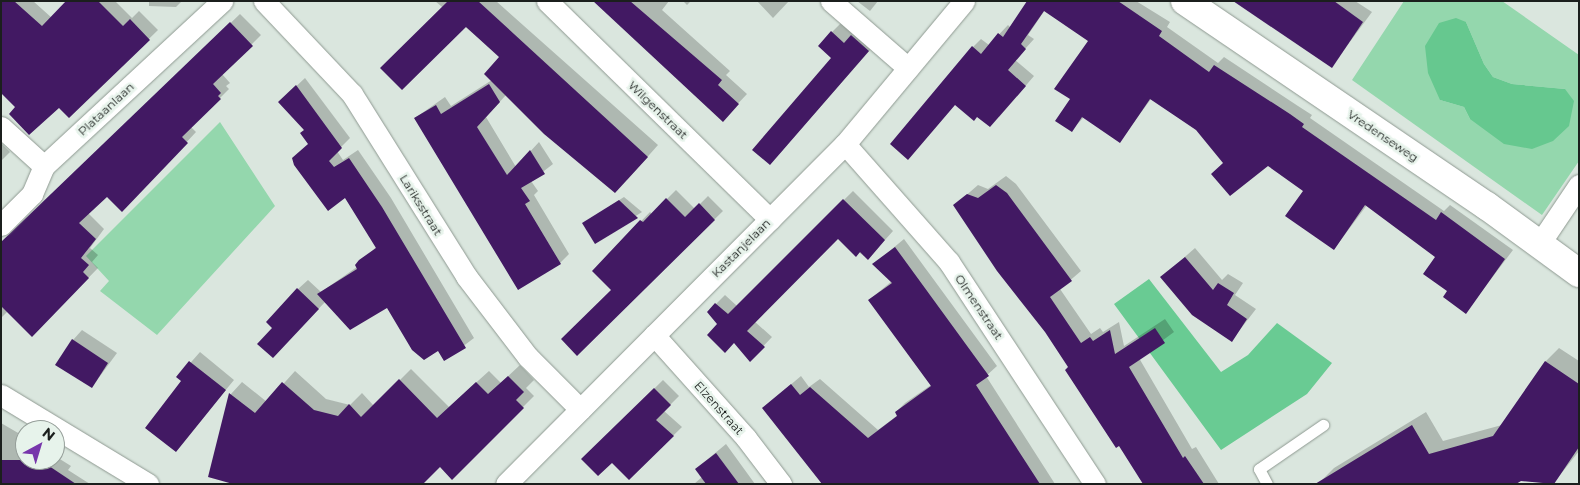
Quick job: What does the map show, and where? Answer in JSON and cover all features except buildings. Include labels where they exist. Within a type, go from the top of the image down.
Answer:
[{"type":"main road","name":"Vredenseweg","points":[[1185,1],[1540,243],[1579,273]]},
{"type":"street","name":"Plataanlaan","points":[[1,225],[32,194],[44,166],[222,1]]},
{"type":"street","name":"Lariksstraat","points":[[264,1],[352,94],[466,276],[528,357],[580,409]]},
{"type":"street","name":"Wilgenstraat","points":[[547,1],[770,219]]},
{"type":"street","points":[[831,1],[908,68]]},
{"type":"street","name":"Kastanjelaan","points":[[506,484],[845,144],[964,1]]},
{"type":"street","points":[[1,127],[44,166]]},
{"type":"street","name":"Olmenstraat","points":[[845,144],[949,262],[1095,484]]},
{"type":"street","points":[[1540,243],[1579,185]]},
{"type":"street","name":"Elzenstraat","points":[[654,335],[746,438],[781,484]]},
{"type":"street","points":[[1,395],[148,484]]},
{"type":"lane","points":[[1267,484],[1259,469],[1323,425]]},
{"type":"shaded area","points":[[1404,1],[1502,1],[1579,55],[1579,161],[1542,215],[1352,80]],"holes":[[[1466,22],[1484,64],[1493,77],[1512,84],[1565,89],[1470,119],[1464,107],[1440,100]]]},
{"type":"shaded area","points":[[1456,18],[1466,22],[1484,64],[1493,77],[1512,84],[1565,89],[1574,101],[1569,126],[1553,141],[1532,149],[1504,144],[1470,119],[1464,107],[1440,100],[1428,73],[1425,46],[1439,23]]},
{"type":"shaded area","points":[[220,122],[275,206],[157,335],[100,291],[109,281],[86,256]]},
{"type":"shaded area","points":[[1149,279],[1221,372],[1248,355],[1277,323],[1332,363],[1307,394],[1221,450],[1114,304]]}]
